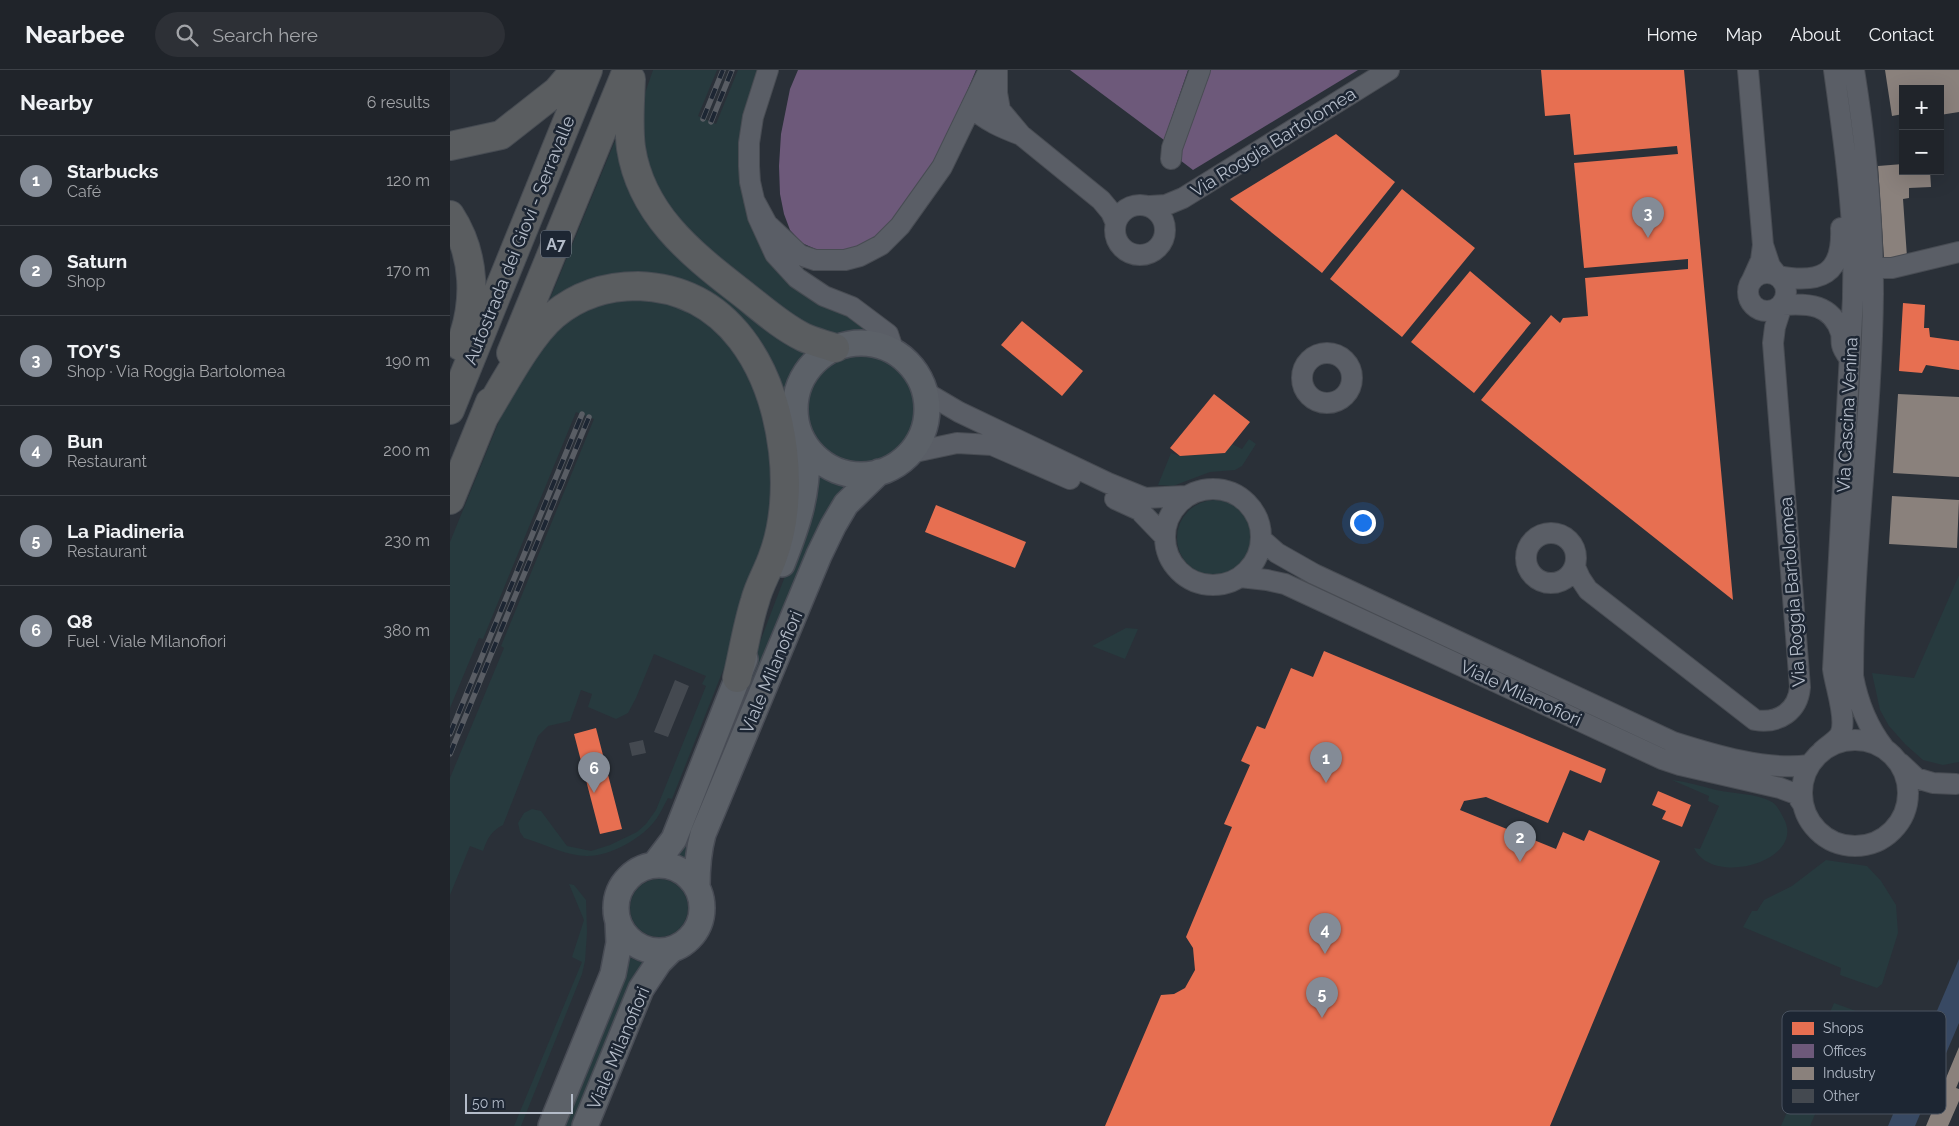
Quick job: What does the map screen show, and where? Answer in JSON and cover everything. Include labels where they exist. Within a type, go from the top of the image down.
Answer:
[{"type":"highway","points":[[450,146],[501,135],[557,91],[575,70]]},
{"type":"highway","name":"Autostrada dei Giovi - Serravalle","points":[[450,410],[588,70]]},
{"type":"highway","name":"Autostrada dei Giovi - Serravalle","points":[[450,500],[627,70]]},
{"type":"highway","points":[[632,70],[629,113],[631,149],[643,187],[652,206],[664,223],[676,238],[695,256],[785,326],[803,337],[835,348]]},
{"type":"highway","points":[[450,216],[460,233],[466,251],[472,284],[468,322],[450,371]]},
{"type":"highway","points":[[484,418],[540,331],[553,316],[572,302],[591,293],[625,286],[649,287],[672,291],[688,296],[707,307],[728,324],[744,342],[759,366],[771,393],[783,452],[784,480],[784,506],[774,553],[755,600],[737,678]]},
{"type":"main road","name":"Viale Milanofiori","points":[[853,343],[864,343],[874,344],[894,352],[913,368],[925,392],[927,408],[925,424],[919,440],[910,452],[892,467],[879,472],[851,474],[838,470],[822,461],[807,446],[798,428],[795,410],[801,380],[809,368],[835,348],[853,343]]},
{"type":"main road","name":"Viale Milanofiori","points":[[655,864],[674,839],[802,509],[806,486],[807,446]]},
{"type":"main road","name":"Viale Milanofiori","points":[[697,887],[697,864],[703,834],[819,555],[846,504],[879,472]]},
{"type":"main road","points":[[655,864],[671,866],[686,874],[697,887],[701,896],[702,910],[699,924],[692,936],[681,945],[672,949],[658,951],[645,949],[633,942],[624,933],[618,921],[617,898],[627,878],[640,869],[655,864]]},
{"type":"main road","name":"Viale Milanofiori","points":[[551,1126],[613,974],[619,943],[618,921]]},
{"type":"main road","name":"Viale Milanofiori","points":[[585,1126],[641,989],[654,968],[672,949]]},
{"type":"street","points":[[768,70],[753,117],[749,143],[750,182],[758,217],[775,254],[797,278],[824,296],[852,307],[888,334],[894,352]]},
{"type":"street","points":[[754,200],[767,224],[784,241],[800,254],[815,260],[845,260],[860,256],[881,245],[900,226],[942,166],[989,70]]},
{"type":"street","points":[[997,70],[997,93],[1000,110],[1021,135],[1101,200],[1116,221]]},
{"type":"street","points":[[1171,159],[1172,148],[1200,70]]},
{"type":"street","name":"Via Roggia Bartolomea","points":[[1150,206],[1166,205],[1183,198],[1389,70]]},
{"type":"street","points":[[1748,70],[1763,245],[1761,260],[1748,286],[1747,293],[1754,306],[1765,312],[1777,309],[1782,305],[1787,292],[1786,286],[1770,266],[1763,245]]},
{"type":"street","name":"Via Cascina Venina","points":[[1816,758],[1839,736],[1842,727],[1842,716],[1833,669],[1850,359],[1853,243],[1844,138],[1834,70]]},
{"type":"street","name":"Via Cascina Venina","points":[[1854,70],[1866,150],[1872,268],[1870,359],[1853,676],[1864,716],[1874,736],[1891,754]]},
{"type":"street","points":[[971,107],[988,106],[1000,110]]},
{"type":"street","points":[[971,107],[988,121],[1021,135]]},
{"type":"street","points":[[1752,280],[1757,275],[1764,273],[1796,279],[1809,279],[1822,275],[1834,264],[1840,253],[1842,240],[1840,189],[1844,138]]},
{"type":"street","name":"Via Roggia Bartolomea","points":[[1165,230],[1172,211],[1183,198]]},
{"type":"street","points":[[1101,200],[1115,205],[1143,204],[1150,206],[1161,216],[1165,230],[1164,238],[1157,249],[1137,255],[1130,253],[1118,243],[1114,229],[1116,221],[1119,215],[1129,206]]},
{"type":"street","points":[[1872,268],[1892,268],[1959,252]]},
{"type":"street","points":[[1782,305],[1802,303],[1815,305],[1828,313],[1841,334],[1842,346],[1850,359]]},
{"type":"street","name":"Via Roggia Bartolomea","points":[[1558,582],[1588,590],[1756,720],[1767,722],[1779,718],[1792,708],[1800,695],[1800,687],[1773,343],[1775,327],[1782,305]]},
{"type":"street","name":"Via Roggia Bartolomea","points":[[1754,306],[1766,325],[1773,343]]},
{"type":"street","points":[[925,392],[959,412],[1108,483],[1145,498],[1186,496],[1202,490],[1219,489],[1231,492],[1250,506],[1260,527],[1261,539],[1258,554],[1251,567],[1240,577]]},
{"type":"street","name":"Viale Milanofiori","points":[[910,452],[956,443],[992,445],[1139,510],[1164,536],[1167,554],[1173,565],[1183,576],[1194,582],[1205,585],[1218,585],[1230,583],[1240,577],[1285,584],[1662,759],[1680,766],[1780,788],[1796,794],[1802,803]]},
{"type":"street","points":[[1164,536],[1167,521],[1175,507],[1186,496]]},
{"type":"street","points":[[1549,533],[1565,537],[1571,542],[1575,550],[1575,566],[1571,574],[1558,582],[1542,581],[1536,577],[1528,565],[1527,551],[1535,538],[1549,533]]},
{"type":"street","name":"Viale Milanofiori","points":[[1261,539],[1277,553],[1314,574],[1674,742],[1758,764],[1783,768],[1816,758]]},
{"type":"street","name":"Via Roggia Bartolomea","points":[[1575,566],[1588,590]]},
{"type":"street","points":[[1864,740],[1891,754],[1916,778],[1933,783],[1958,784],[1935,790],[1915,799],[1894,830],[1878,842],[1860,846],[1841,845],[1823,836],[1810,822],[1802,803],[1802,784],[1816,758],[1842,741],[1864,740]]},
{"type":"street","points":[[1891,754],[1906,776],[1909,796],[1904,815]]},
{"type":"green space","points":[[653,70],[717,70],[698,116],[716,124],[738,70],[759,70],[747,205],[824,300],[883,339],[853,335],[834,339],[795,323],[677,230],[640,154],[641,105]]},
{"type":"green space","points":[[615,141],[619,141],[640,196],[814,348],[802,360],[794,375],[786,407],[780,396],[692,291],[547,306]]},
{"type":"green space","points":[[634,292],[708,316],[761,389],[777,461],[768,557],[672,799],[668,798],[651,825],[635,839],[616,849],[606,853],[587,856],[564,852],[524,838],[518,823],[524,813],[532,809],[541,811],[567,846],[591,851],[610,845],[637,832],[646,824],[656,810],[706,686],[702,684],[706,676],[654,654],[628,713],[616,719],[588,707],[592,694],[581,690],[570,721],[548,726],[538,736],[503,825],[490,836],[483,851],[470,846],[450,895],[450,778],[504,648],[501,646],[594,419],[576,412],[483,639],[479,638],[450,708],[450,542],[515,382],[566,313]]},
{"type":"green space","points":[[860,354],[881,358],[899,370],[911,388],[915,409],[911,430],[899,448],[881,460],[860,464],[839,460],[821,448],[809,430],[805,409],[809,388],[821,370],[839,358]]},
{"type":"green space","points":[[1249,439],[1256,444],[1242,466],[1235,470],[1210,472],[1173,486],[1158,485],[1171,453],[1180,456],[1225,453],[1232,444],[1242,449]]},
{"type":"green space","points":[[813,464],[833,478],[855,483],[689,844],[685,864],[674,858],[684,842],[801,534]]},
{"type":"green space","points":[[1215,500],[1230,503],[1242,511],[1250,523],[1253,538],[1250,553],[1242,565],[1230,573],[1215,576],[1200,573],[1188,565],[1180,553],[1177,538],[1180,523],[1188,511],[1200,503]]},
{"type":"green space","points":[[1959,575],[1959,762],[1943,765],[1923,760],[1889,726],[1880,710],[1872,673],[1914,678]]},
{"type":"green space","points":[[1126,628],[1138,629],[1125,659],[1092,646]]},
{"type":"green space","points":[[1672,780],[1716,790],[1752,795],[1772,802],[1778,808],[1785,821],[1787,836],[1781,848],[1769,858],[1753,864],[1735,867],[1718,866],[1704,860],[1694,848],[1700,849],[1719,806],[1708,801],[1709,796]]},
{"type":"green space","points":[[1826,860],[1867,866],[1881,881],[1896,905],[1898,933],[1882,984],[1877,988],[1840,975],[1841,968],[1743,927],[1752,911],[1757,911],[1764,900],[1792,886]]},
{"type":"green space","points":[[659,879],[670,881],[683,892],[688,908],[686,919],[675,932],[659,937],[648,935],[635,924],[630,908],[632,897],[643,884]]},
{"type":"green space","points":[[569,884],[574,885],[586,900],[587,932],[585,961],[582,974],[521,1126],[514,1126],[582,962],[572,957],[584,920]]},
{"type":"green space","points":[[628,957],[643,963],[576,1126],[559,1126]]},
{"type":"green space","points":[[1834,1003],[1856,1011],[1831,1011]]},
{"type":"green space","points":[[1786,1114],[1815,1114],[1810,1126],[1781,1126]]},
{"type":"water","points":[[1959,959],[1959,1023],[1946,1053],[1946,1011],[1937,1011]]},
{"type":"water","points":[[1893,1114],[1920,1114],[1915,1126],[1888,1126]]},
{"type":"building: Shops","points":[[1541,70],[1684,70],[1733,600],[1481,400],[1551,315],[1560,323],[1563,318],[1588,316],[1585,278],[1688,269],[1688,259],[1584,268],[1574,163],[1678,154],[1677,146],[1574,155],[1570,114],[1545,116]]},
{"type":"building: Shops","points":[[1336,134],[1395,182],[1322,273],[1230,199]]},
{"type":"building: Shops","points":[[1402,189],[1475,248],[1402,337],[1330,279]]},
{"type":"building: Shops","points":[[1470,271],[1531,323],[1474,393],[1411,342]]},
{"type":"building: Shops","points":[[1903,303],[1925,305],[1924,328],[1929,328],[1930,337],[1959,341],[1959,370],[1926,365],[1922,373],[1899,371]]},
{"type":"building: Shops","points":[[1022,321],[1083,371],[1062,396],[1001,345]]},
{"type":"building: Shops","points":[[1214,394],[1250,422],[1225,453],[1180,456],[1170,448]]},
{"type":"building: Shops","points":[[936,505],[1026,542],[1015,568],[925,532]]},
{"type":"building: Shops","points":[[1324,651],[1606,769],[1601,783],[1570,770],[1548,823],[1486,797],[1464,801],[1460,810],[1556,849],[1563,832],[1584,841],[1589,830],[1660,861],[1550,1126],[1105,1126],[1161,995],[1174,994],[1185,988],[1195,970],[1193,948],[1186,937],[1232,827],[1224,824],[1250,765],[1241,761],[1257,726],[1265,729],[1291,668],[1313,677]]},
{"type":"building: Shops","points":[[596,728],[622,829],[600,834],[574,734]]},
{"type":"building: Shops","points":[[1658,791],[1691,805],[1682,827],[1662,819],[1666,811],[1652,805]]},
{"type":"building: Offices","points":[[798,70],[976,70],[937,163],[888,226],[868,243],[849,251],[820,251],[802,243],[790,230],[784,214],[780,194],[781,134],[790,89]]},
{"type":"building: Offices","points":[[1070,70],[1188,70],[1164,140]]},
{"type":"building: Offices","points":[[1209,70],[1358,70],[1193,170],[1176,157]]},
{"type":"building: Industry","points":[[1885,70],[1959,70],[1959,112],[1944,114],[1944,85],[1899,85],[1899,115],[1892,116]]},
{"type":"building: Industry","points":[[1899,164],[1899,175],[1930,175],[1931,187],[1909,188],[1909,198],[1903,199],[1907,257],[1884,258],[1878,166]]},
{"type":"building: Industry","points":[[1898,394],[1959,397],[1959,477],[1893,473]]},
{"type":"building: Industry","points":[[1892,496],[1959,500],[1957,548],[1889,544]]},
{"type":"building: Industry","points":[[1959,1047],[1959,1081],[1956,1088],[1959,1089],[1959,1101],[1948,1126],[1926,1126],[1931,1114],[1946,1114],[1946,1078]]},
{"type":"building: Other","points":[[675,680],[689,686],[668,737],[654,732]]},
{"type":"building: Other","points":[[643,740],[646,753],[632,756],[629,743]]},
{"type":"railway","points":[[703,119],[723,70]]},
{"type":"railway","points":[[711,122],[732,70]]},
{"type":"railway","points":[[450,734],[582,414]]},
{"type":"railway","points":[[450,754],[589,417]]},
{"type":"place","name":"TOY'S","points":[[1648,238]]},
{"type":"place","name":"Starbucks","points":[[1326,783]]},
{"type":"place","name":"Q8","points":[[594,793]]},
{"type":"place","name":"Saturn","points":[[1520,862]]},
{"type":"place","name":"Bun","points":[[1325,954]]},
{"type":"place","name":"La Piadineria","points":[[1322,1018]]}]
